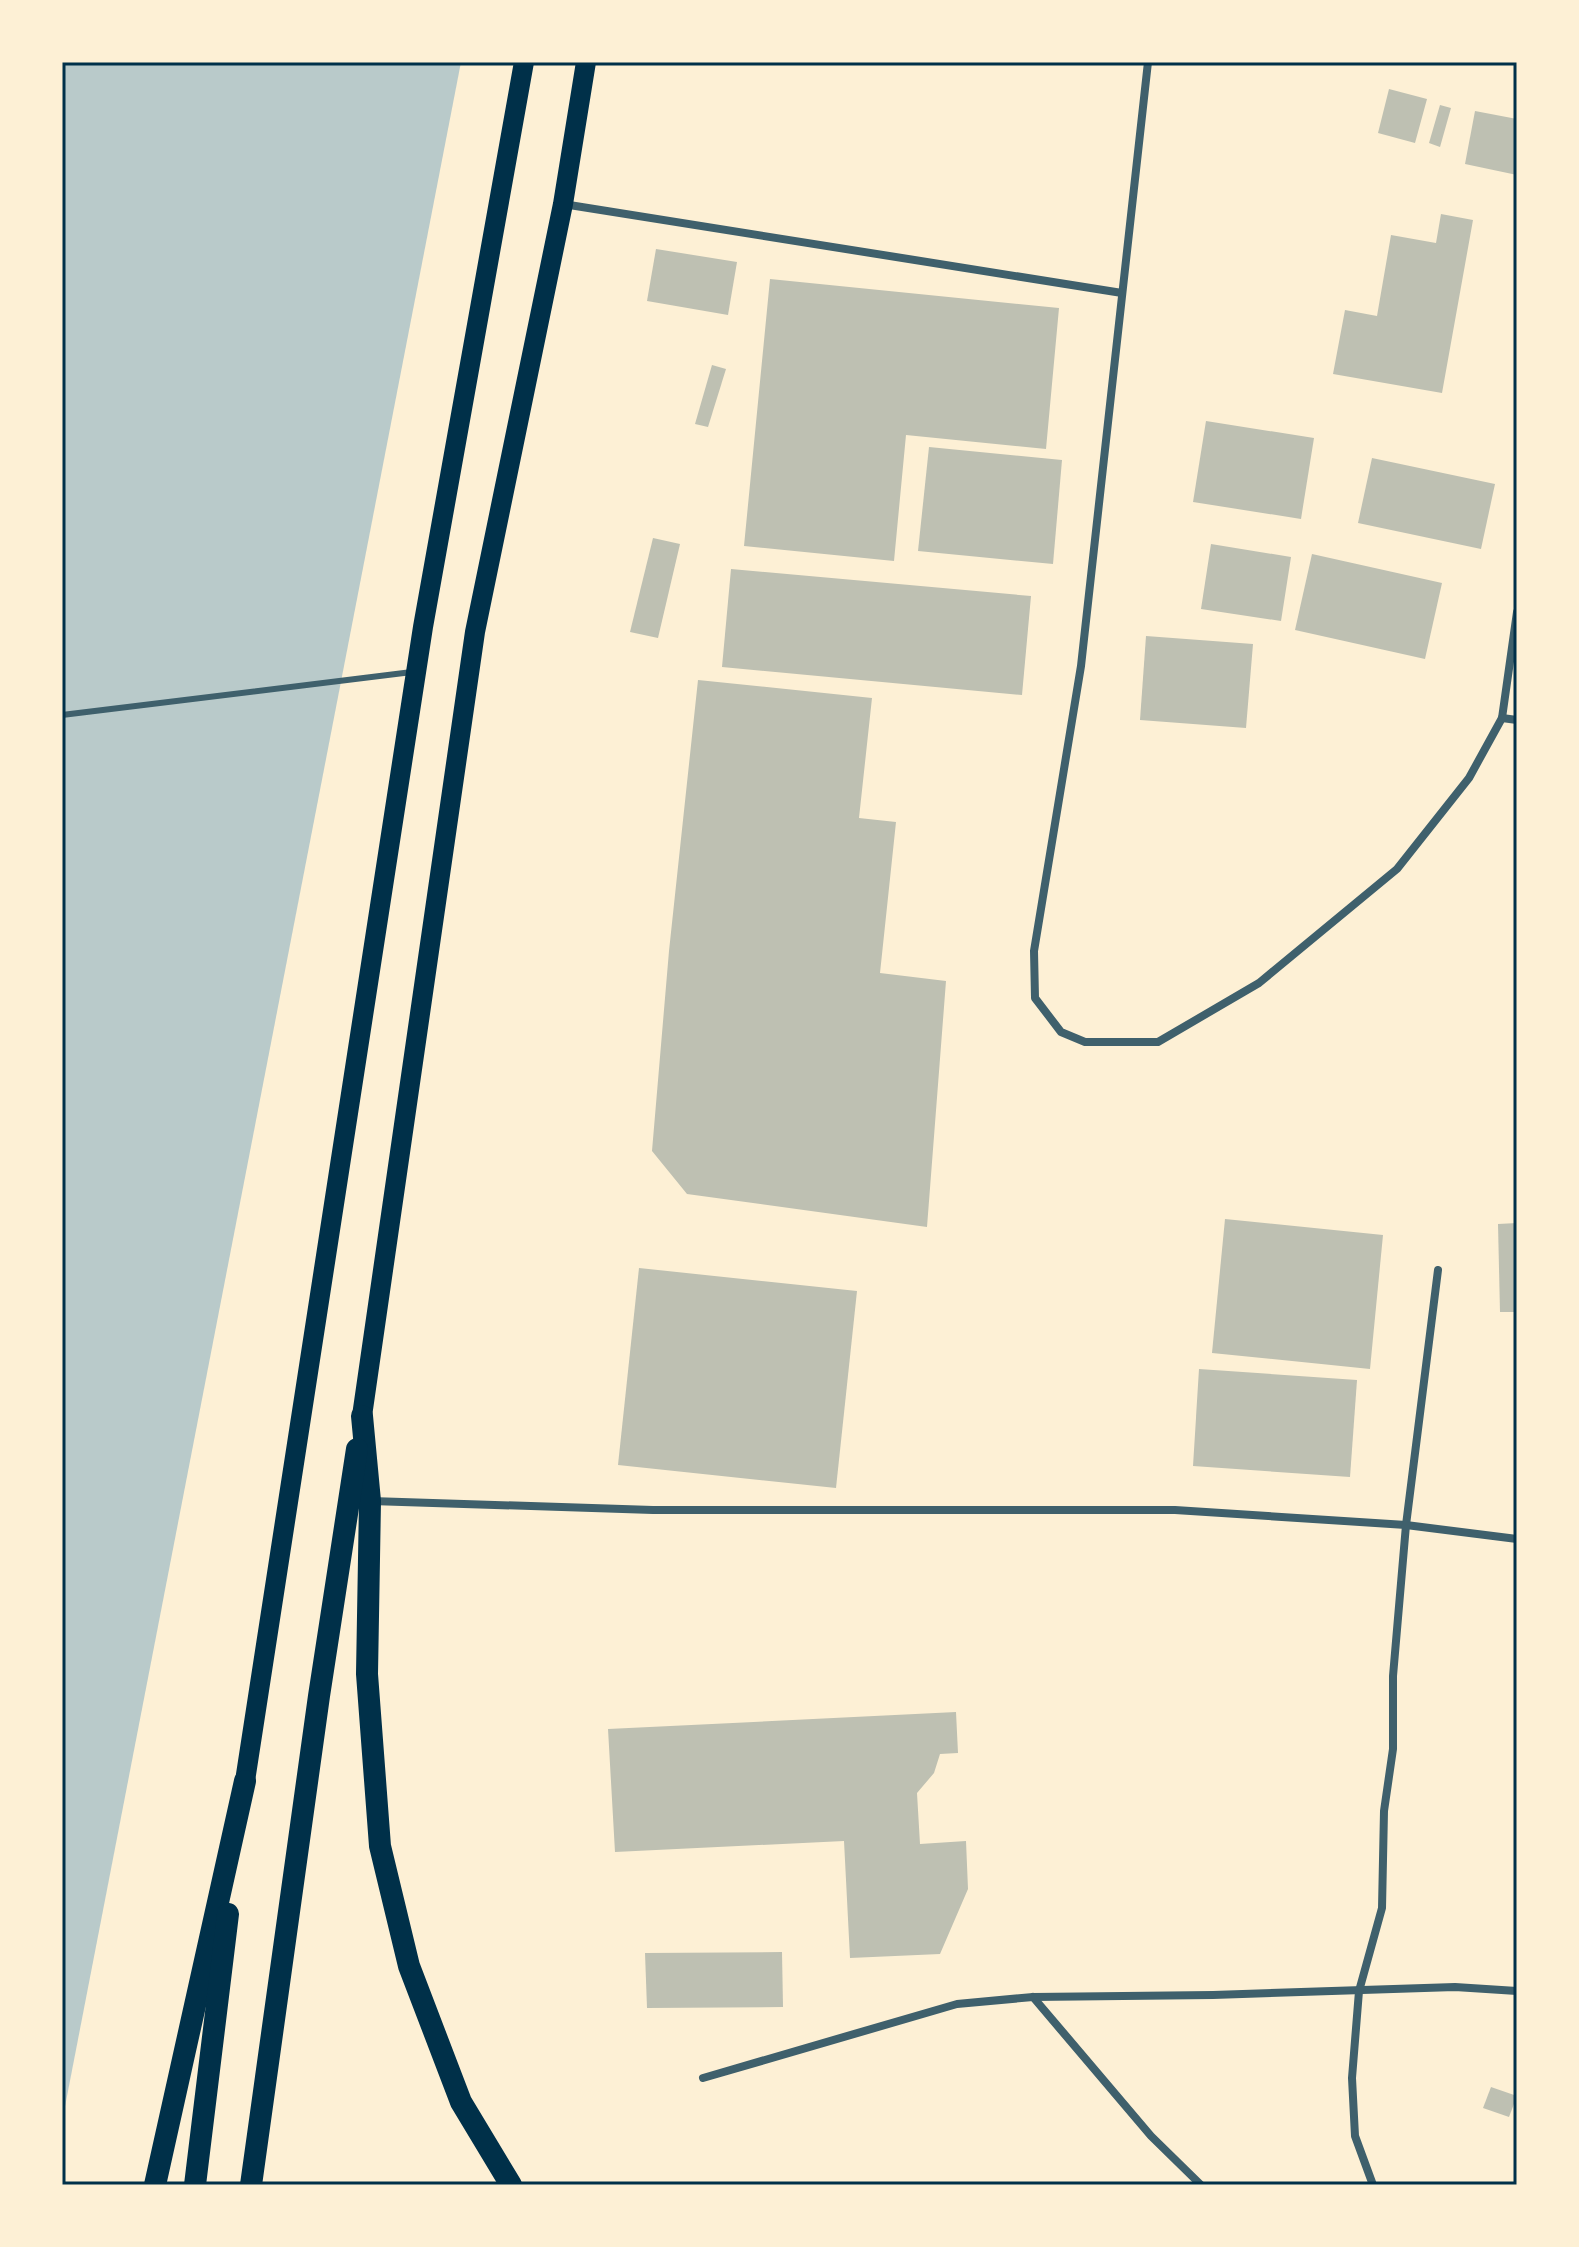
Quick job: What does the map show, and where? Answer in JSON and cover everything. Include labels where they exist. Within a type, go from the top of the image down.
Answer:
[{"type":"highway","points":[[362,1416],[370,1501],[367,1674],[380,1846],[409,1966],[461,2102],[511,2185]]},
{"type":"highway","points":[[251,2185],[319,1696],[362,1416]]},
{"type":"highway","points":[[155,2185],[245,1781]]},
{"type":"highway","points":[[195,2185],[245,1781]]},
{"type":"main road","points":[[245,1781],[416,672],[461,403],[524,62]]},
{"type":"main road","points":[[362,1416],[475,632],[563,204],[586,62]]},
{"type":"street","points":[[1148,62],[1081,666],[1034,951],[1035,998],[1061,1032],[1085,1042],[1158,1042],[1259,983],[1397,869],[1469,778],[1502,718],[1517,612]]},
{"type":"street","points":[[563,204],[1122,293]]},
{"type":"street","points":[[1502,718],[1517,720]]},
{"type":"street","points":[[1373,2185],[1355,2136],[1352,2078],[1359,1991],[1382,1908],[1384,1811],[1393,1749],[1393,1676],[1406,1525],[1438,1270]]},
{"type":"street","points":[[370,1501],[668,1510],[1175,1510],[1406,1525],[1517,1539]]},
{"type":"street","points":[[703,2078],[957,2004],[1033,1997],[1455,1987],[1517,1991]]},
{"type":"street","points":[[1033,1997],[1151,2136],[1201,2185]]},
{"type":"lane","points":[[62,715],[416,672]]},
{"type":"shaded area","points":[[62,62],[461,62],[62,2122]]},
{"type":"building","points":[[1389,89],[1427,99],[1415,143],[1378,133]]},
{"type":"building","points":[[1440,105],[1451,108],[1440,147],[1429,143]]},
{"type":"building","points":[[1475,111],[1517,119],[1517,175],[1465,164]]},
{"type":"building","points":[[1441,214],[1473,220],[1442,393],[1333,374],[1345,310],[1377,316],[1391,235],[1436,243]]},
{"type":"building","points":[[656,249],[737,262],[728,315],[647,301]]},
{"type":"building","points":[[770,279],[1059,308],[1046,449],[906,435],[894,561],[744,546]]},
{"type":"building","points":[[712,365],[726,369],[708,427],[695,424]]},
{"type":"building","points":[[1206,421],[1314,438],[1301,519],[1193,502]]},
{"type":"building","points":[[929,447],[1062,460],[1053,564],[918,551]]},
{"type":"building","points":[[1372,458],[1495,484],[1481,549],[1358,523]]},
{"type":"building","points":[[653,538],[680,544],[658,638],[630,632]]},
{"type":"building","points":[[1211,544],[1291,557],[1281,621],[1201,609]]},
{"type":"building","points":[[1312,554],[1442,583],[1425,659],[1295,630]]},
{"type":"building","points":[[731,569],[1031,596],[1022,695],[722,667]]},
{"type":"building","points":[[1146,636],[1253,644],[1246,728],[1140,720]]},
{"type":"building","points":[[698,680],[872,698],[859,818],[896,822],[880,973],[946,981],[927,1227],[687,1194],[652,1151],[669,951]]},
{"type":"building","points":[[1225,1219],[1383,1235],[1370,1369],[1212,1353]]},
{"type":"building","points":[[1517,1223],[1517,1312],[1500,1312],[1498,1224]]},
{"type":"building","points":[[639,1268],[857,1291],[836,1488],[618,1465]]},
{"type":"building","points":[[1199,1369],[1357,1380],[1350,1477],[1193,1466]]},
{"type":"building","points":[[956,1712],[958,1753],[940,1754],[934,1773],[917,1793],[920,1844],[966,1841],[968,1889],[940,1954],[850,1958],[844,1841],[615,1852],[608,1729]]},
{"type":"building","points":[[782,1952],[783,2007],[647,2008],[645,1953]]},
{"type":"building","points":[[1491,2087],[1517,2096],[1509,2117],[1483,2108]]}]
